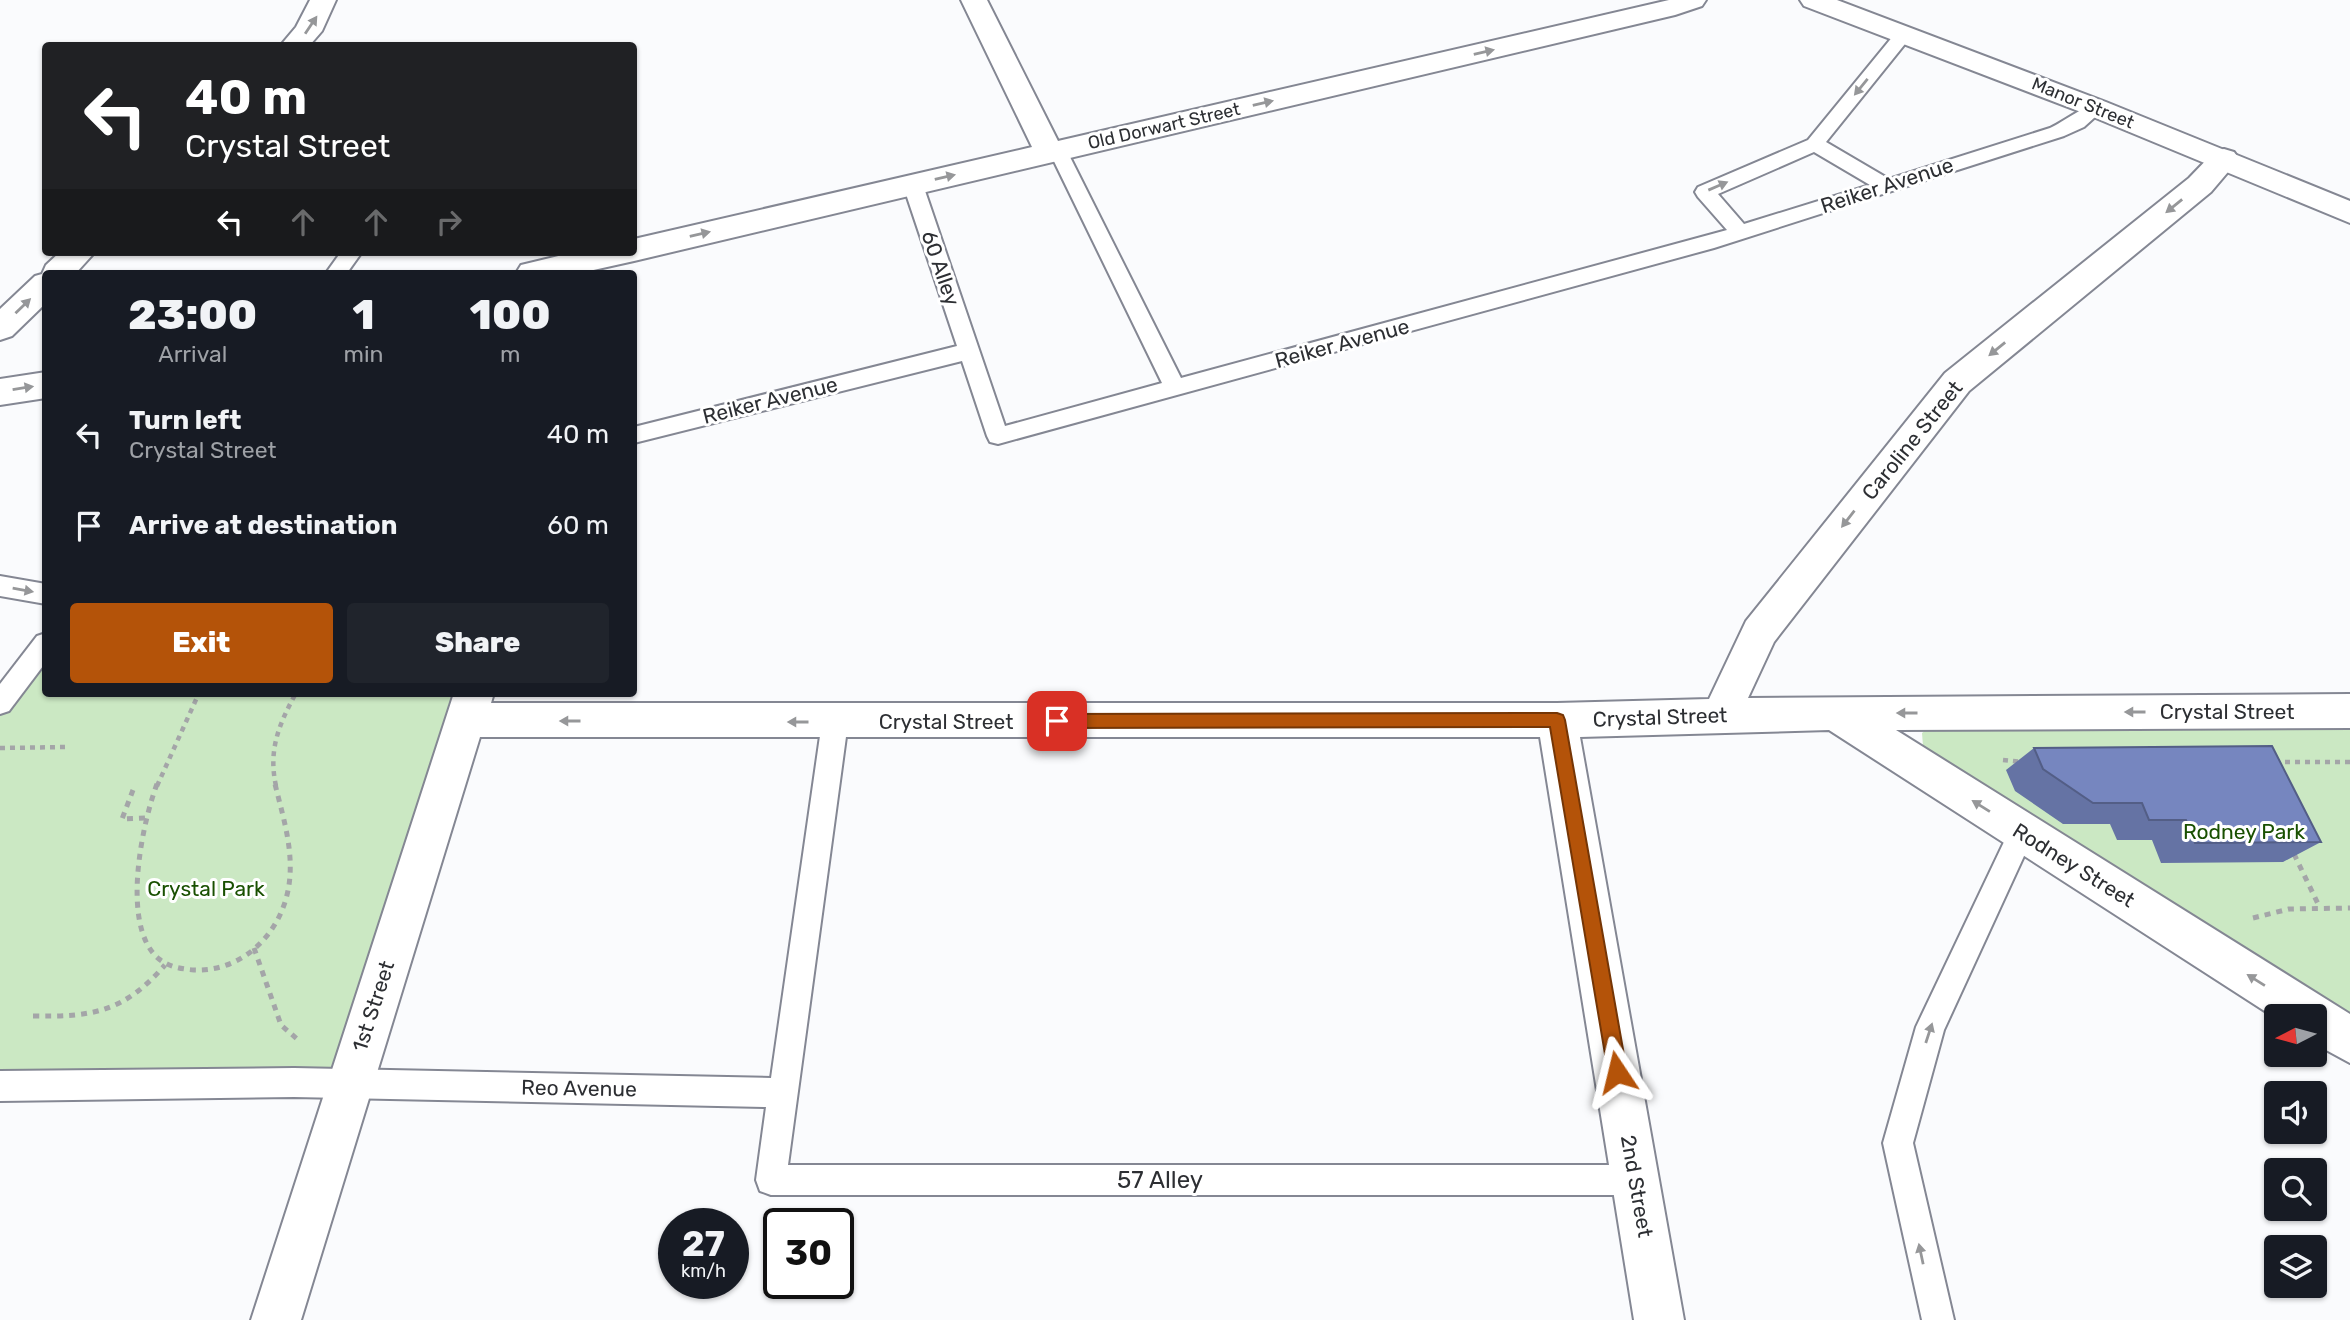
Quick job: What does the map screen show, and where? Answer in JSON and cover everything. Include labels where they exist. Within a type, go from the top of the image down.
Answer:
[{"type":"street","points":[[297,42],[307,31],[323,0]]},
{"type":"street","points":[[974,0],[1053,152]]},
{"type":"street","name":"Old Dorwart Street","points":[[637,253],[913,185],[1675,7],[1693,0]]},
{"type":"street","name":"Manor Street","points":[[1813,0],[2096,108],[2350,213]]},
{"type":"street","name":"Caroline Street","points":[[1721,715],[1759,632],[1957,382],[2200,185],[2224,159]]},
{"type":"street","points":[[60,270],[75,256]]},
{"type":"street","name":"Old Dorwart Street","points":[[548,270],[619,257]]},
{"type":"street","points":[[0,328],[42,288]]},
{"type":"street","points":[[0,392],[42,386]]},
{"type":"street","name":"Crystal Street","points":[[470,707],[835,722],[1557,720],[1835,713],[2350,711]]},
{"type":"street","name":"1st Street","points":[[276,1320],[349,1082],[470,707]]},
{"type":"street","name":"Rodney Street","points":[[1835,713],[2293,1004]]},
{"type":"street","name":"2nd Street","points":[[1557,720],[1660,1320]]},
{"type":"street","name":"Rodney Street","points":[[2328,1026],[2350,1040]]},
{"type":"lane","points":[[1740,232],[1705,191],[1815,144],[1904,34]]},
{"type":"lane","name":"Reiker Avenue","points":[[637,434],[865,375],[970,351],[999,436],[1740,232],[2057,132],[2077,123],[2096,108]]},
{"type":"lane","points":[[1815,144],[1885,185]]},
{"type":"lane","points":[[1053,152],[1175,388]]},
{"type":"lane","name":"60 Alley","points":[[913,185],[970,351]]},
{"type":"lane","points":[[338,270],[349,256]]},
{"type":"lane","points":[[0,586],[42,593]]},
{"type":"lane","points":[[0,703],[41,649]]},
{"type":"lane","points":[[784,1093],[835,722]]},
{"type":"lane","points":[[1938,1320],[1898,1143],[1930,1027],[2022,832]]},
{"type":"lane","name":"Reo Avenue","points":[[0,1086],[118,1082],[349,1082],[784,1093]]},
{"type":"lane","name":"57 Alley","points":[[784,1093],[771,1180],[1636,1180]]},
{"type":"path","points":[[197,697],[162,773],[146,818],[140,850],[137,894],[148,947],[158,961],[178,970],[208,970],[231,962],[254,948],[269,935],[274,925],[290,879],[291,851],[272,772],[273,745],[282,718],[294,697]]},
{"type":"path","points":[[0,748],[68,747]]},
{"type":"path","points":[[1998,757],[2010,762],[2023,762]]},
{"type":"path","points":[[2262,762],[2350,762]]},
{"type":"path","points":[[133,790],[122,819],[146,818]]},
{"type":"path","points":[[2290,845],[2320,908]]},
{"type":"path","points":[[2243,922],[2289,909],[2350,908]]},
{"type":"path","points":[[254,948],[281,1025],[349,1082]]},
{"type":"path","points":[[33,1016],[97,1015],[118,1008],[143,990],[165,965]]},
{"type":"green space","name":"Crystal Park","points":[[42,647],[42,697],[473,697],[349,1082],[0,1086],[0,703]]},
{"type":"green space","name":"Rodney Park","points":[[1932,725],[2350,725],[2350,1024],[2328,1010],[2328,1004],[2319,1004],[1933,758],[1923,746],[1922,733]]},
{"type":"building","points":[[2272,746],[2321,842],[2195,843],[2186,820],[2149,820],[2142,803],[2093,803],[2043,769],[2034,748]]},
{"type":"route","points":[[1057,721],[1557,720],[1617,1072]]}]
